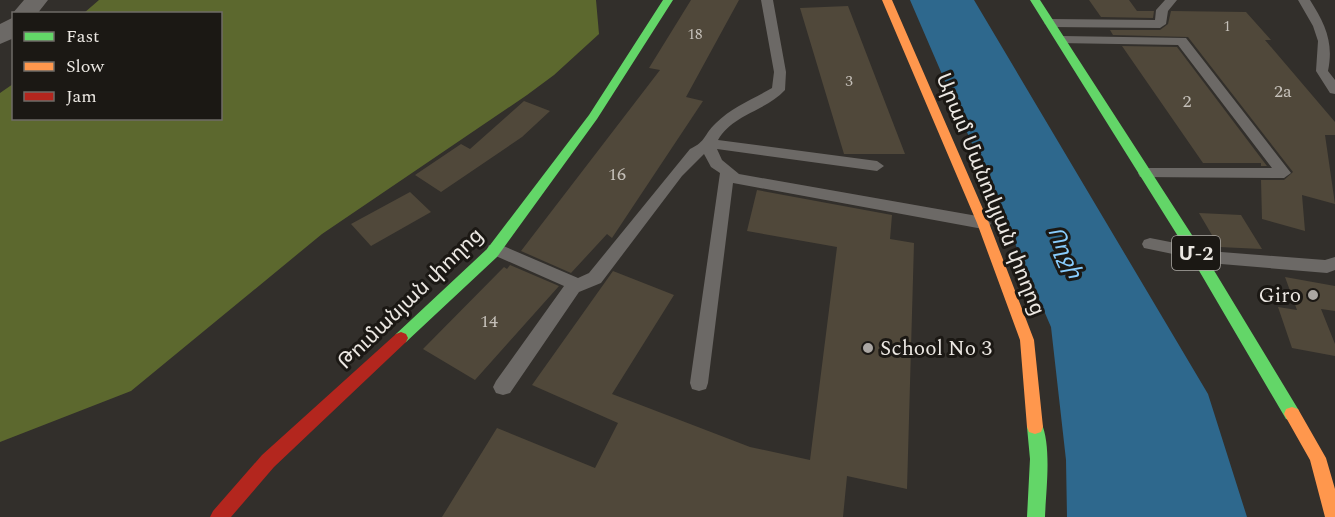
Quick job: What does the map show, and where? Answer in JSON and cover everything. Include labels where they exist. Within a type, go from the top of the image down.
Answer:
[{"type":"main road","name":"Թումանյան փողոց","points":[[219,517],[268,461],[495,249],[593,117],[668,0]]},
{"type":"main road","name":"Արամ Մանուկյան փողոց","points":[[887,0],[983,223],[1027,340],[1038,459],[1035,517]]},
{"type":"main road","name":"Մ-2","points":[[1035,0],[1196,253],[1318,458],[1334,517]]},
{"type":"street","points":[[26,12],[37,0]]},
{"type":"street","points":[[0,37],[12,26]]},
{"type":"lane","points":[[767,0],[780,72],[778,90],[734,114],[713,134],[710,153],[716,166],[735,178],[983,223]]},
{"type":"lane","points":[[1154,0],[1162,10]]},
{"type":"lane","points":[[1050,23],[1160,24],[1162,10],[1172,0]]},
{"type":"lane","points":[[1304,0],[1321,28],[1327,52],[1322,71],[1335,90]]},
{"type":"lane","points":[[1062,40],[1182,41],[1284,173],[1145,173]]},
{"type":"lane","points":[[503,387],[573,287],[595,278],[694,152],[712,144],[877,166]]},
{"type":"lane","points":[[699,383],[727,172]]},
{"type":"lane","points":[[1150,244],[1221,258],[1327,267],[1335,263]]},
{"type":"lane","points":[[495,249],[571,281],[573,287]]},
{"type":"green space","points":[[99,0],[596,0],[599,34],[554,75],[527,95],[322,234],[131,391],[0,442],[0,93],[12,85],[12,120],[222,120],[222,12],[85,12]]},
{"type":"water","name":"Ողջի","points":[[910,0],[974,0],[1208,394],[1247,517],[1067,517],[1066,460],[1051,327]]},
{"type":"building","points":[[691,0],[739,0],[686,97],[703,101],[612,238],[607,234],[571,273],[521,251],[660,70],[649,68]]},
{"type":"building","points":[[1089,0],[1129,0],[1137,11],[1154,11],[1153,18],[1101,17]]},
{"type":"building","points":[[848,6],[905,154],[844,154],[800,8]]},
{"type":"building","points":[[1171,11],[1246,12],[1271,40],[1265,40],[1335,122],[1335,135],[1325,135],[1335,204],[1302,195],[1305,231],[1262,219],[1261,180],[1284,180],[1293,172],[1188,37],[1113,35],[1110,30],[1160,30],[1168,24]]},
{"type":"building","points":[[1122,46],[1177,47],[1267,166],[1261,166],[1261,163],[1203,163]]},
{"type":"building","points":[[524,101],[550,111],[522,137],[441,192],[415,175],[461,144],[470,149]]},
{"type":"building","points":[[757,190],[892,215],[890,239],[914,243],[907,489],[847,476],[843,517],[442,517],[497,428],[595,468],[618,423],[532,385],[613,271],[674,295],[612,394],[750,447],[810,460],[837,247],[747,231]]},
{"type":"building","points":[[410,192],[431,212],[371,246],[351,224]]},
{"type":"building","points":[[1199,213],[1241,215],[1262,249],[1219,247]]},
{"type":"building","points":[[510,265],[559,286],[475,380],[423,349],[504,267],[507,269]]},
{"type":"building","points":[[1285,277],[1335,286],[1335,311],[1321,309],[1335,344],[1335,356],[1292,348],[1278,307],[1297,310]]},
{"type":"traffic: fast","points":[[401,338],[492,253],[593,117],[668,0]]},
{"type":"traffic: fast","points":[[1035,0],[1196,253],[1292,414]]},
{"type":"traffic: fast","points":[[1035,427],[1038,459],[1036,517]]},
{"type":"traffic: slow","points":[[887,0],[983,223],[1027,340],[1035,427]]},
{"type":"traffic: slow","points":[[1292,414],[1318,458],[1334,517]]},
{"type":"traffic: jam","points":[[219,517],[268,461],[401,338]]},
{"type":"place","name":"Giro","points":[[1313,295]]},
{"type":"place","name":"School No 3","points":[[868,348]]}]
